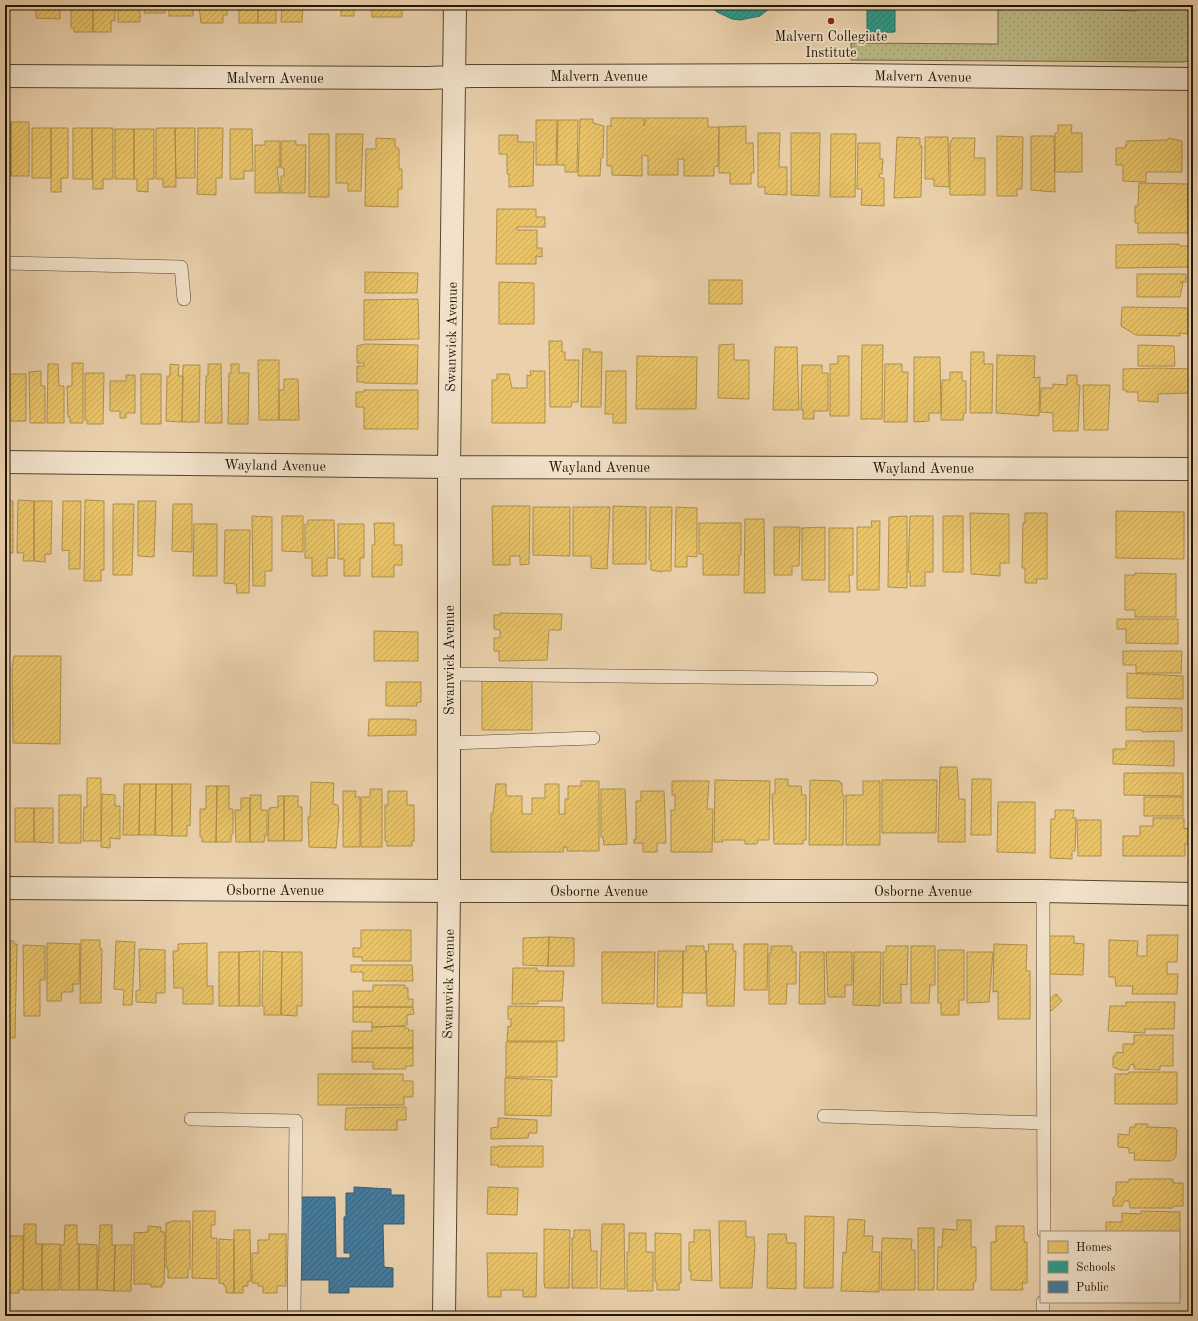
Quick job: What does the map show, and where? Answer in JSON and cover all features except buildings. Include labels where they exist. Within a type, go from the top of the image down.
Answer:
[{"type":"street","name":"Swanwick Avenue","points":[[444,1316],[449,891],[449,467],[455,5]]},
{"type":"street","name":"Malvern Avenue","points":[[5,76],[455,77],[849,75],[1193,79]]},
{"type":"street","name":"Wayland Avenue","points":[[5,462],[449,467],[1193,469]]},
{"type":"street","name":"Osborne Avenue","points":[[5,888],[449,891],[1043,891],[1193,894]]},
{"type":"lane","points":[[5,263],[181,267],[184,300]]},
{"type":"lane","points":[[449,674],[871,679]]},
{"type":"lane","points":[[449,742],[593,738]]},
{"type":"lane","points":[[1043,891],[1044,1231]]},
{"type":"lane","points":[[824,1116],[1044,1123]]},
{"type":"lane","points":[[191,1119],[296,1121],[294,1316]]},
{"type":"lane","points":[[1043,1303],[1043,1316]]},
{"type":"shaded area","points":[[998,5],[1193,5],[1193,60],[1183,62],[851,60],[851,43],[998,44]]},
{"type":"shaded area","points":[[1040,5],[1136,5],[1136,11],[1040,8]]},
{"type":"place","name":"Malvern Collegiate Institute","points":[[831,21]]}]
